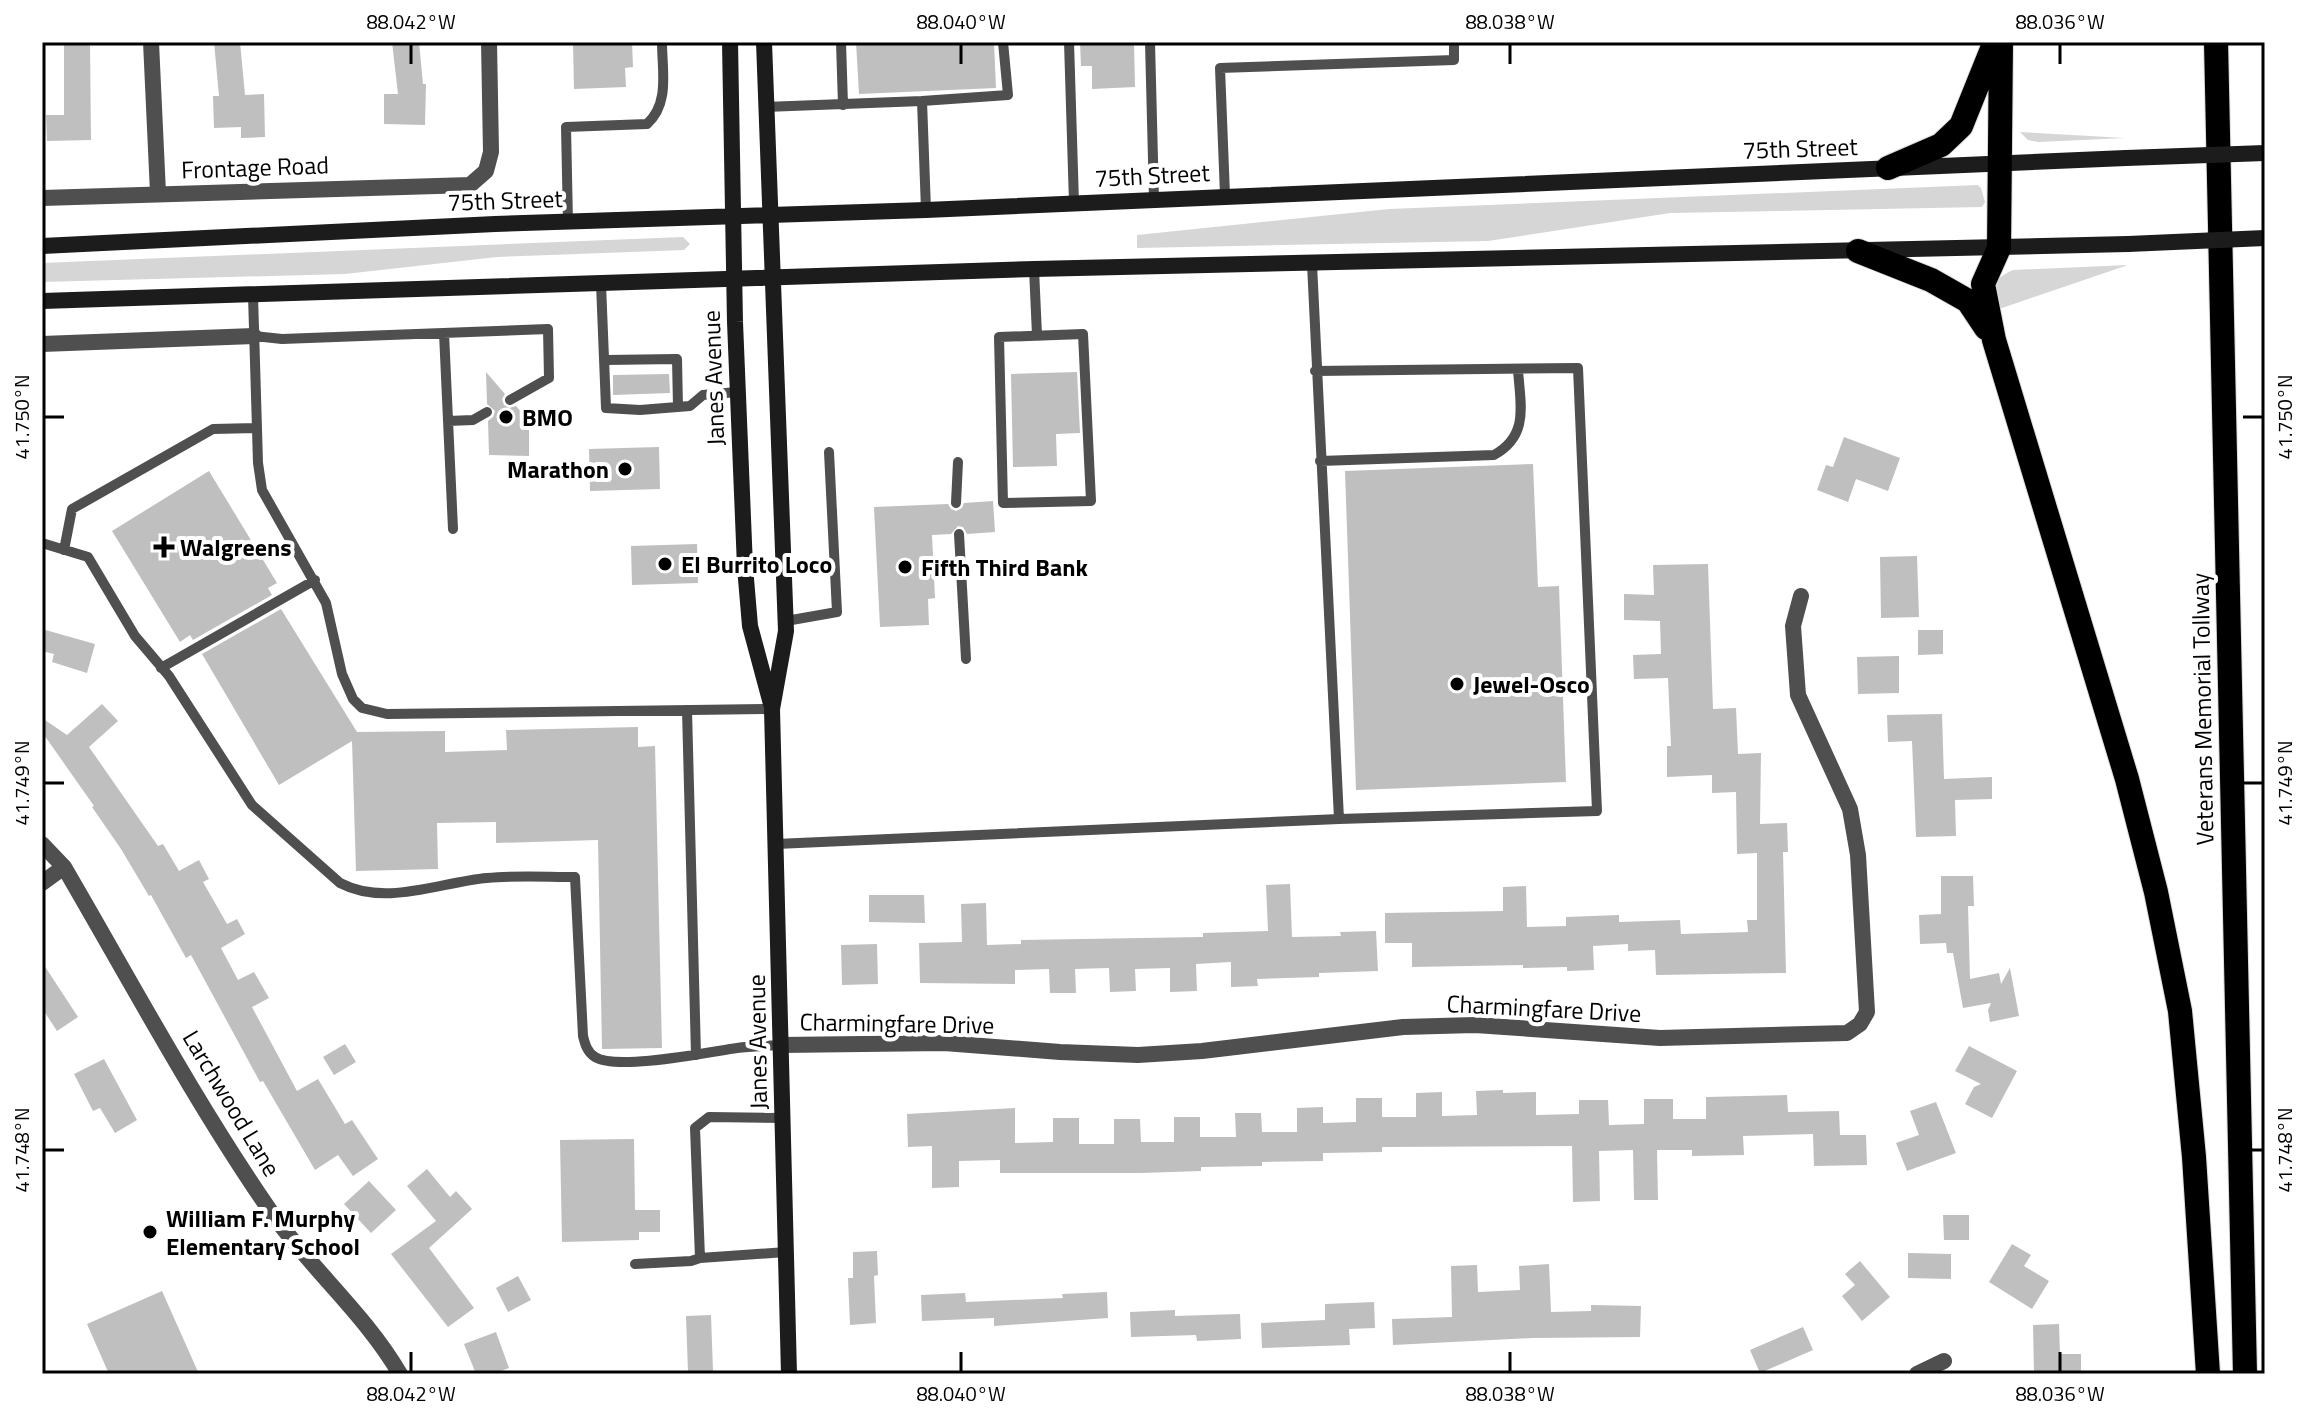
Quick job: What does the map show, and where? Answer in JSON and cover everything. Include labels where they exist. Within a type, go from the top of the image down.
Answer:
[{"type":"highway","points":[[1998,42],[1999,248],[1983,284],[1994,340],[2127,779],[2156,892],[2180,1011],[2194,1157],[2208,1374]]},
{"type":"highway","points":[[1888,168],[1941,145],[1961,126],[1998,42]]},
{"type":"highway","name":"Veterans Memorial Tollway","points":[[2216,42],[2245,1374]]},
{"type":"highway","points":[[1858,251],[1931,280],[1968,301],[1994,340]]},
{"type":"main road","name":"Janes Avenue","points":[[730,42],[737,392],[750,626],[772,709]]},
{"type":"main road","name":"Janes Avenue","points":[[764,42],[786,621],[772,709],[789,1374]]},
{"type":"main road","name":"75th Street","points":[[42,246],[2265,153]]},
{"type":"main road","points":[[42,301],[735,277],[1999,248],[2265,238]]},
{"type":"street","points":[[151,42],[158,193]]},
{"type":"street","name":"Frontage Road","points":[[42,198],[470,185],[486,171],[491,152],[489,42]]},
{"type":"street","points":[[42,344],[254,336]]},
{"type":"street","name":"Charmingfare Drive","points":[[781,1045],[944,1043],[1138,1055],[1202,1051],[1389,1029],[1475,1025],[1660,1038],[1847,1033],[1860,1024],[1867,1012],[1858,855],[1850,809],[1798,695],[1793,626],[1801,596]]},
{"type":"street","name":"Larchwood Lane","points":[[42,844],[64,867],[238,1165],[279,1223],[381,1345],[400,1374]]},
{"type":"street","points":[[42,883],[64,867]]},
{"type":"street","points":[[1917,1374],[1944,1361]]},
{"type":"lane","points":[[568,222],[566,127],[647,124],[657,115],[662,101],[662,42]]},
{"type":"lane","points":[[841,42],[843,105]]},
{"type":"lane","points":[[765,107],[1008,95],[1003,42]]},
{"type":"lane","points":[[1069,42],[1074,203]]},
{"type":"lane","points":[[1150,42],[1154,199]]},
{"type":"lane","points":[[1225,195],[1220,68],[1454,60],[1454,42]]},
{"type":"lane","points":[[922,101],[926,210]]},
{"type":"lane","points":[[1312,264],[1339,819]]},
{"type":"lane","points":[[1034,269],[1037,335]]},
{"type":"lane","points":[[601,284],[606,408],[640,410],[690,406],[703,395],[737,392]]},
{"type":"lane","points":[[253,295],[262,490],[326,603],[342,674],[353,699],[362,708],[387,714],[772,709]]},
{"type":"lane","points":[[254,336],[282,339],[548,329],[549,378],[510,400]]},
{"type":"lane","points":[[444,333],[453,529]]},
{"type":"lane","points":[[1083,334],[1091,501],[1003,503],[999,337],[1037,335],[1083,334]]},
{"type":"lane","points":[[606,360],[677,359],[678,407]]},
{"type":"lane","points":[[776,844],[1597,811],[1578,368],[1315,371]]},
{"type":"lane","points":[[1320,461],[1494,455],[1509,447],[1520,425],[1518,369]]},
{"type":"lane","points":[[448,421],[473,420],[487,412]]},
{"type":"lane","points":[[64,550],[72,509],[213,429],[257,428]]},
{"type":"lane","points":[[786,621],[837,612],[829,452]]},
{"type":"lane","points":[[956,503],[958,462]]},
{"type":"lane","points":[[959,534],[966,659]]},
{"type":"lane","points":[[42,543],[88,557],[135,636],[169,676],[252,805],[340,883],[354,891],[413,891],[487,878],[575,877],[583,1036],[587,1049],[594,1057],[605,1061],[781,1045]]},
{"type":"lane","points":[[161,668],[315,580]]},
{"type":"lane","points":[[687,710],[696,1055]]},
{"type":"lane","points":[[700,1258],[695,1128],[709,1117],[782,1118]]},
{"type":"lane","points":[[635,1264],[786,1252]]},
{"type":"shaded area","points":[[2020,132],[2125,138],[2038,142],[2028,140]]},
{"type":"shaded area","points":[[1978,185],[1985,202],[1982,207],[1670,213],[1488,241],[1137,248],[1137,235],[1389,209]]},
{"type":"shaded area","points":[[683,237],[690,244],[684,250],[497,257],[345,274],[42,282],[42,263]]},
{"type":"shaded area","points":[[2128,265],[1999,309],[1995,295],[1997,281],[2013,270]]},
{"type":"building","points":[[64,42],[90,42],[91,140],[47,141],[46,115],[64,115]]},
{"type":"building","points":[[214,42],[240,42],[245,95],[264,94],[265,137],[241,138],[241,127],[214,128],[213,96],[219,96]]},
{"type":"building","points":[[392,42],[419,42],[423,84],[426,84],[425,125],[384,124],[384,94],[398,94]]},
{"type":"building","points":[[573,42],[632,42],[633,67],[625,68],[626,87],[574,89]]},
{"type":"building","points":[[856,42],[994,42],[996,88],[859,94]]},
{"type":"building","points":[[1080,42],[1134,42],[1135,87],[1092,89],[1092,66],[1081,66]]},
{"type":"building","name":"BMO","points":[[486,372],[505,394],[502,399],[504,405],[509,408],[516,406],[529,421],[529,456],[489,455],[488,421],[495,411],[487,404]]},
{"type":"building","points":[[1077,372],[1080,433],[1056,434],[1057,466],[1013,467],[1011,374]]},
{"type":"building","name":"Marathon","points":[[669,374],[670,393],[613,395],[613,375]]},
{"type":"building","points":[[1844,437],[1900,458],[1888,491],[1856,479],[1848,502],[1817,490],[1826,465],[1833,467]]},
{"type":"building","name":"Marathon","points":[[659,447],[660,489],[590,491],[589,449]]},
{"type":"building","name":"Jewel-Osco","points":[[1533,464],[1538,587],[1559,586],[1566,782],[1356,790],[1345,471]]},
{"type":"building","name":"Walgreens","points":[[209,471],[277,583],[268,588],[272,595],[193,640],[190,635],[180,642],[112,531]]},
{"type":"building","name":"Fifth Third Bank","points":[[993,501],[995,532],[967,534],[963,527],[958,526],[951,534],[932,535],[935,598],[928,599],[929,625],[880,627],[874,507],[948,504],[956,511],[964,503]]},
{"type":"building","name":"El Burrito Loco","points":[[697,544],[698,583],[632,585],[631,546]]},
{"type":"building","points":[[1917,556],[1919,617],[1881,618],[1880,557]]},
{"type":"building","points":[[1708,564],[1713,709],[1736,708],[1738,754],[1761,753],[1760,824],[1787,823],[1788,852],[1783,852],[1786,973],[1656,975],[1655,950],[1628,951],[1628,944],[1593,946],[1594,970],[1523,968],[1523,965],[1412,967],[1412,943],[1385,943],[1385,913],[1503,911],[1503,887],[1526,886],[1527,927],[1566,926],[1566,917],[1619,915],[1619,922],[1680,920],[1681,934],[1748,932],[1747,920],[1757,920],[1757,853],[1737,854],[1736,792],[1712,793],[1712,775],[1667,777],[1667,746],[1671,746],[1668,678],[1634,679],[1633,655],[1661,654],[1660,621],[1624,620],[1624,594],[1654,595],[1653,565]]},
{"type":"building","points":[[281,609],[357,732],[445,731],[445,752],[507,750],[506,730],[638,727],[638,747],[655,746],[662,1048],[602,1049],[598,840],[496,843],[496,822],[437,823],[438,869],[356,871],[352,741],[279,785],[202,654]]},
{"type":"building","points":[[42,629],[95,644],[87,673],[52,662],[54,654],[42,651]]},
{"type":"building","points":[[1918,630],[1943,630],[1943,654],[1918,655]]},
{"type":"building","points":[[1899,656],[1899,693],[1858,694],[1857,657]]},
{"type":"building","points":[[102,704],[118,721],[89,747],[158,846],[163,844],[179,871],[199,860],[209,879],[203,882],[227,924],[237,919],[245,934],[221,948],[238,980],[254,972],[269,998],[252,1007],[297,1091],[318,1079],[345,1124],[352,1120],[378,1159],[353,1176],[338,1155],[315,1170],[263,1081],[260,1082],[191,955],[186,958],[151,895],[42,732],[42,718],[67,735]]},
{"type":"building","points":[[1942,714],[1944,779],[1992,777],[1992,799],[1955,800],[1956,836],[1916,837],[1912,741],[1888,742],[1887,715]]},
{"type":"building","points":[[1941,876],[1973,876],[1974,906],[1968,906],[1970,979],[1999,973],[2001,984],[2010,968],[2019,1016],[1990,1022],[1988,1010],[1991,1003],[1963,1008],[1953,953],[1947,953],[1946,943],[1920,944],[1919,915],[1941,914]]},
{"type":"building","points":[[1290,884],[1292,937],[1341,936],[1340,932],[1376,931],[1378,971],[1257,979],[1258,986],[1231,987],[1231,962],[1196,964],[1197,991],[1170,992],[1170,968],[1135,969],[1136,991],[1110,992],[1109,968],[1075,969],[1076,993],[1050,993],[1049,969],[1015,970],[1015,984],[920,983],[919,943],[962,942],[961,904],[986,903],[987,945],[1021,944],[1021,940],[1203,937],[1203,933],[1268,931],[1266,885]]},
{"type":"building","points":[[869,895],[924,895],[925,923],[869,922]]},
{"type":"building","points":[[877,944],[878,984],[842,985],[841,945]]},
{"type":"building","points":[[42,962],[78,1017],[57,1031],[42,1008]]},
{"type":"building","points":[[345,1044],[356,1062],[334,1075],[323,1057]]},
{"type":"building","points":[[1969,1046],[2017,1071],[1992,1118],[1965,1104],[1974,1087],[1981,1084],[1955,1071]]},
{"type":"building","points":[[104,1059],[137,1120],[115,1133],[100,1108],[93,1111],[74,1074]]},
{"type":"building","points":[[1503,1090],[1503,1093],[1536,1092],[1536,1115],[1579,1114],[1579,1100],[1608,1100],[1609,1125],[1644,1124],[1644,1099],[1673,1099],[1673,1119],[1706,1119],[1706,1097],[1787,1095],[1788,1112],[1839,1111],[1840,1135],[1866,1135],[1867,1165],[1814,1166],[1813,1134],[1743,1136],[1744,1155],[1692,1156],[1692,1150],[1657,1150],[1658,1200],[1634,1200],[1633,1150],[1599,1151],[1600,1201],[1573,1202],[1572,1146],[1382,1147],[1382,1152],[1323,1153],[1323,1161],[1262,1162],[1262,1166],[1201,1167],[1201,1171],[1141,1173],[1000,1173],[1000,1160],[959,1161],[959,1187],[932,1188],[932,1146],[908,1147],[907,1114],[1015,1108],[1015,1143],[1053,1142],[1053,1118],[1079,1118],[1079,1144],[1114,1144],[1114,1119],[1140,1119],[1141,1142],[1174,1142],[1174,1117],[1200,1117],[1200,1137],[1236,1137],[1235,1113],[1261,1113],[1262,1132],[1297,1132],[1297,1108],[1323,1107],[1323,1123],[1356,1122],[1356,1098],[1382,1098],[1382,1117],[1416,1117],[1416,1093],[1442,1092],[1442,1116],[1477,1115],[1476,1091]]},
{"type":"building","points":[[1936,1102],[1956,1153],[1907,1171],[1896,1143],[1919,1135],[1910,1111]]},
{"type":"building","points":[[634,1139],[635,1210],[660,1210],[660,1232],[639,1232],[639,1240],[562,1242],[560,1140]]},
{"type":"building","points":[[427,1169],[450,1197],[456,1191],[472,1209],[429,1248],[474,1308],[448,1327],[391,1254],[436,1221],[407,1186]]},
{"type":"building","points":[[369,1181],[396,1210],[371,1233],[344,1204]]},
{"type":"building","points":[[1943,1215],[1969,1215],[1969,1240],[1944,1240]]},
{"type":"building","points":[[2012,1244],[2031,1255],[2024,1266],[2049,1281],[2032,1309],[1989,1282]]},
{"type":"building","points":[[877,1251],[878,1275],[874,1276],[876,1323],[850,1325],[848,1278],[853,1278],[853,1252]]},
{"type":"building","points":[[1908,1253],[1951,1254],[1951,1279],[1908,1278]]},
{"type":"building","points":[[1860,1261],[1890,1297],[1862,1321],[1842,1296],[1855,1285],[1845,1274]]},
{"type":"building","points":[[1549,1264],[1551,1312],[1591,1311],[1591,1305],[1641,1306],[1640,1337],[1532,1338],[1393,1345],[1392,1319],[1452,1317],[1451,1266],[1477,1265],[1478,1292],[1520,1290],[1519,1266]]},
{"type":"building","points":[[518,1276],[531,1300],[508,1312],[496,1288]]},
{"type":"building","points":[[162,1291],[199,1374],[109,1374],[87,1324]]},
{"type":"building","points":[[1107,1292],[1108,1318],[994,1326],[994,1318],[922,1321],[921,1295],[965,1293],[966,1302],[1063,1298],[1062,1294]]},
{"type":"building","points":[[1374,1302],[1375,1328],[1349,1329],[1350,1345],[1262,1348],[1261,1323],[1325,1320],[1325,1304]]},
{"type":"building","points":[[1175,1310],[1175,1316],[1240,1314],[1241,1339],[1197,1341],[1196,1335],[1131,1337],[1130,1312]]},
{"type":"building","points":[[711,1315],[713,1371],[688,1372],[686,1316]]},
{"type":"building","points":[[2059,1324],[2060,1354],[2081,1354],[2081,1374],[2034,1374],[2033,1325]]},
{"type":"building","points":[[1803,1327],[1813,1350],[1760,1373],[1750,1350]]},
{"type":"building","points":[[496,1332],[509,1368],[493,1374],[476,1374],[464,1344]]},
{"type":"place","name":"BMO","points":[[506,417]]},
{"type":"place","name":"Marathon","points":[[625,469]]},
{"type":"place","name":"Walgreens","points":[[164,547]]},
{"type":"place","name":"El Burrito Loco","points":[[665,564]]},
{"type":"place","name":"Fifth Third Bank","points":[[905,567]]},
{"type":"place","name":"Jewel-Osco","points":[[1457,684]]},
{"type":"place","name":"William F. Murphy Elementary School","points":[[150,1232]]}]
